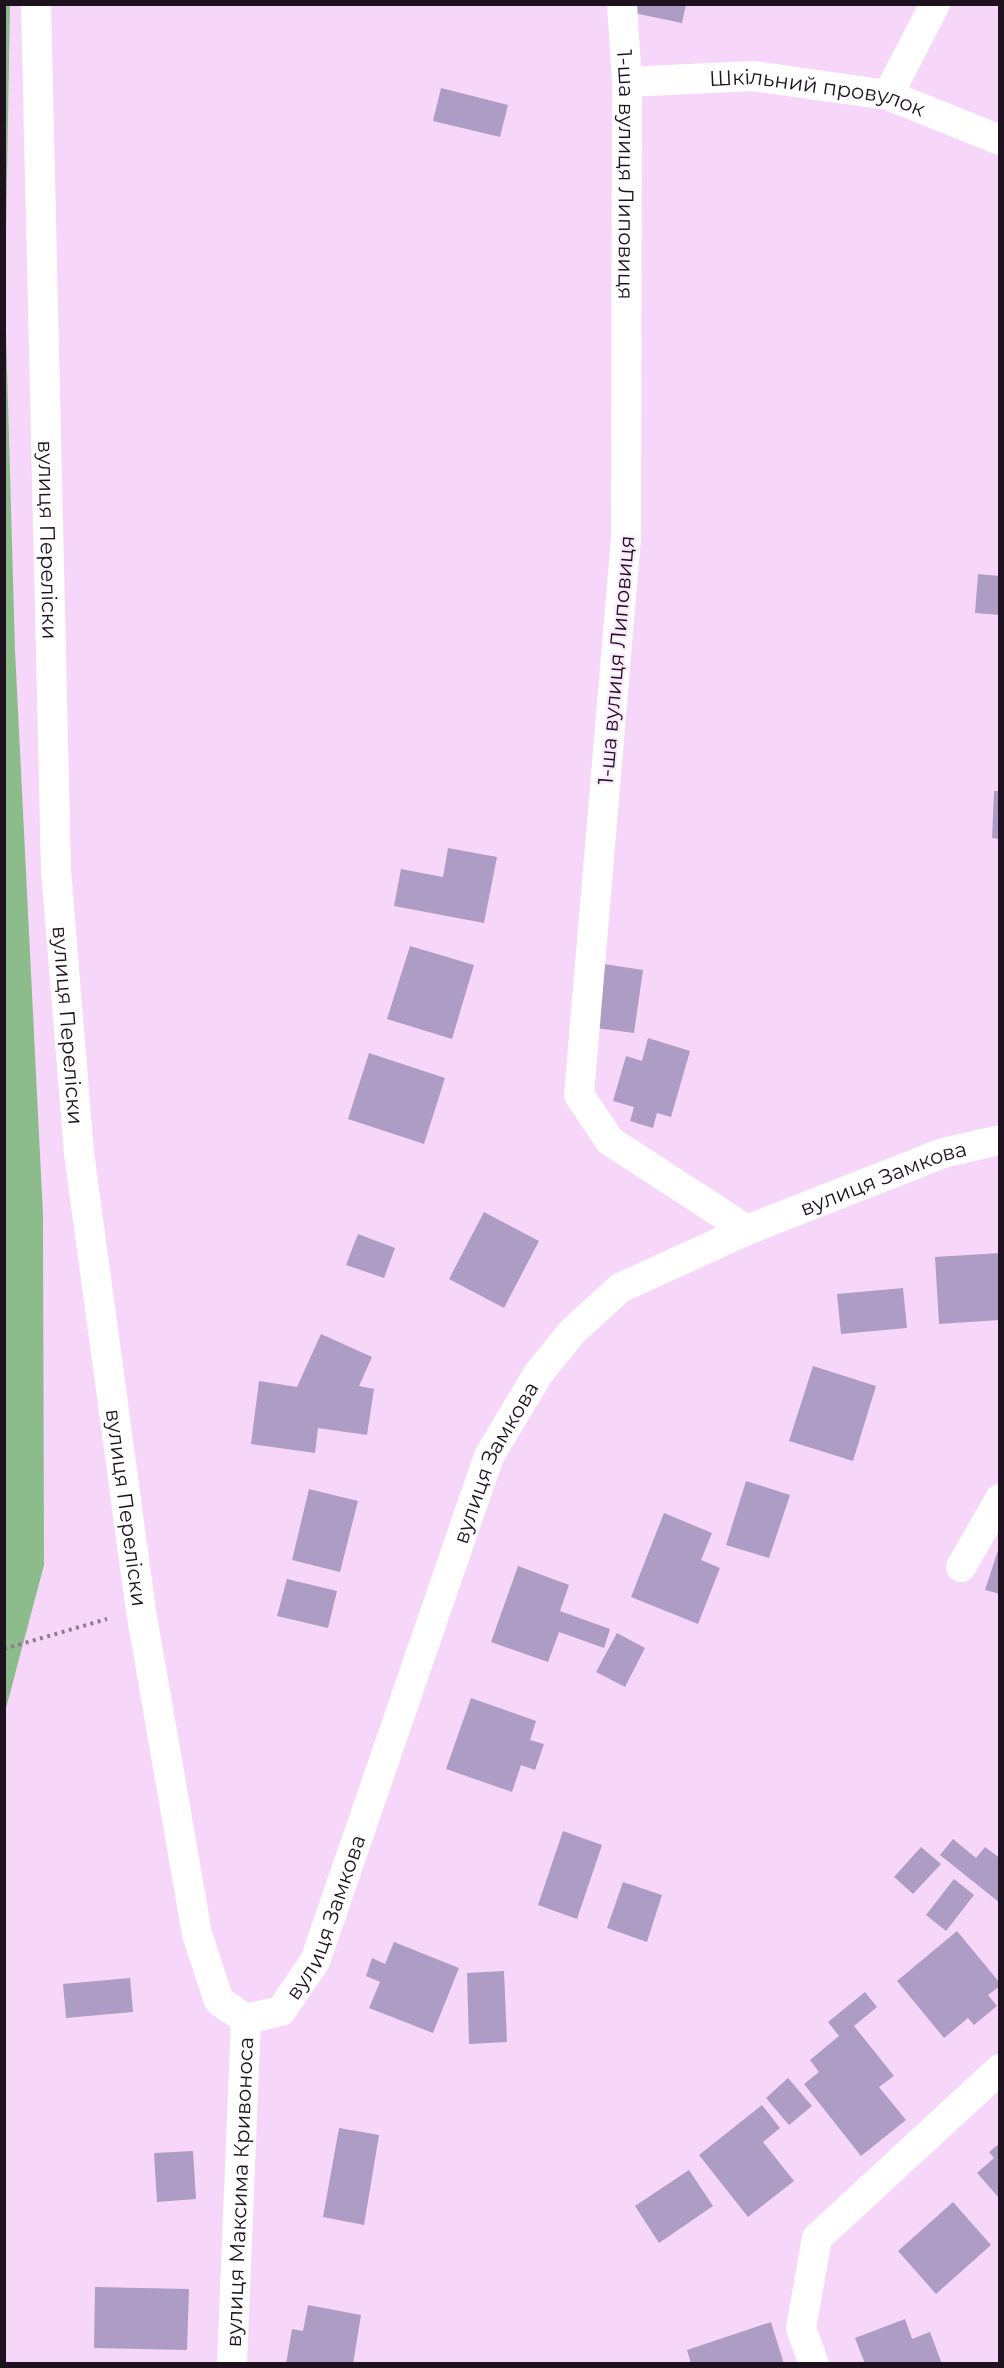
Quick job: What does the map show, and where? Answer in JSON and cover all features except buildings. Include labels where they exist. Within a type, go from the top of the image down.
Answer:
[{"type":"street","name":"вулиця Переліски","points":[[36,4],[56,870],[79,1153],[141,1611],[197,1935],[219,2001],[246,2019]]},
{"type":"street","name":"1-ша вулиця Липовиця","points":[[622,4],[627,82],[626,538],[579,1095],[610,1141],[747,1230]]},
{"type":"street","points":[[888,95],[935,4]]},
{"type":"street","name":"Шкільний провулок","points":[[627,82],[753,76],[888,95],[999,140]]},
{"type":"street","name":"вулиця Замкова","points":[[246,2019],[281,2011],[315,1961],[489,1456],[538,1374],[572,1332],[620,1288],[747,1230],[943,1153],[999,1140]]},
{"type":"street","points":[[961,1567],[999,1499]]},
{"type":"street","name":"вулиця Максима Кривоноса","points":[[232,2364],[246,2019]]},
{"type":"street","points":[[814,2364],[801,2328],[817,2238],[999,2069]]},
{"type":"path","points":[[4,1648],[89,1623],[141,1611]]},
{"type":"green space","points":[[10,4],[5,296],[15,650],[43,1215],[44,1565],[5,1712],[4,5]]}]
